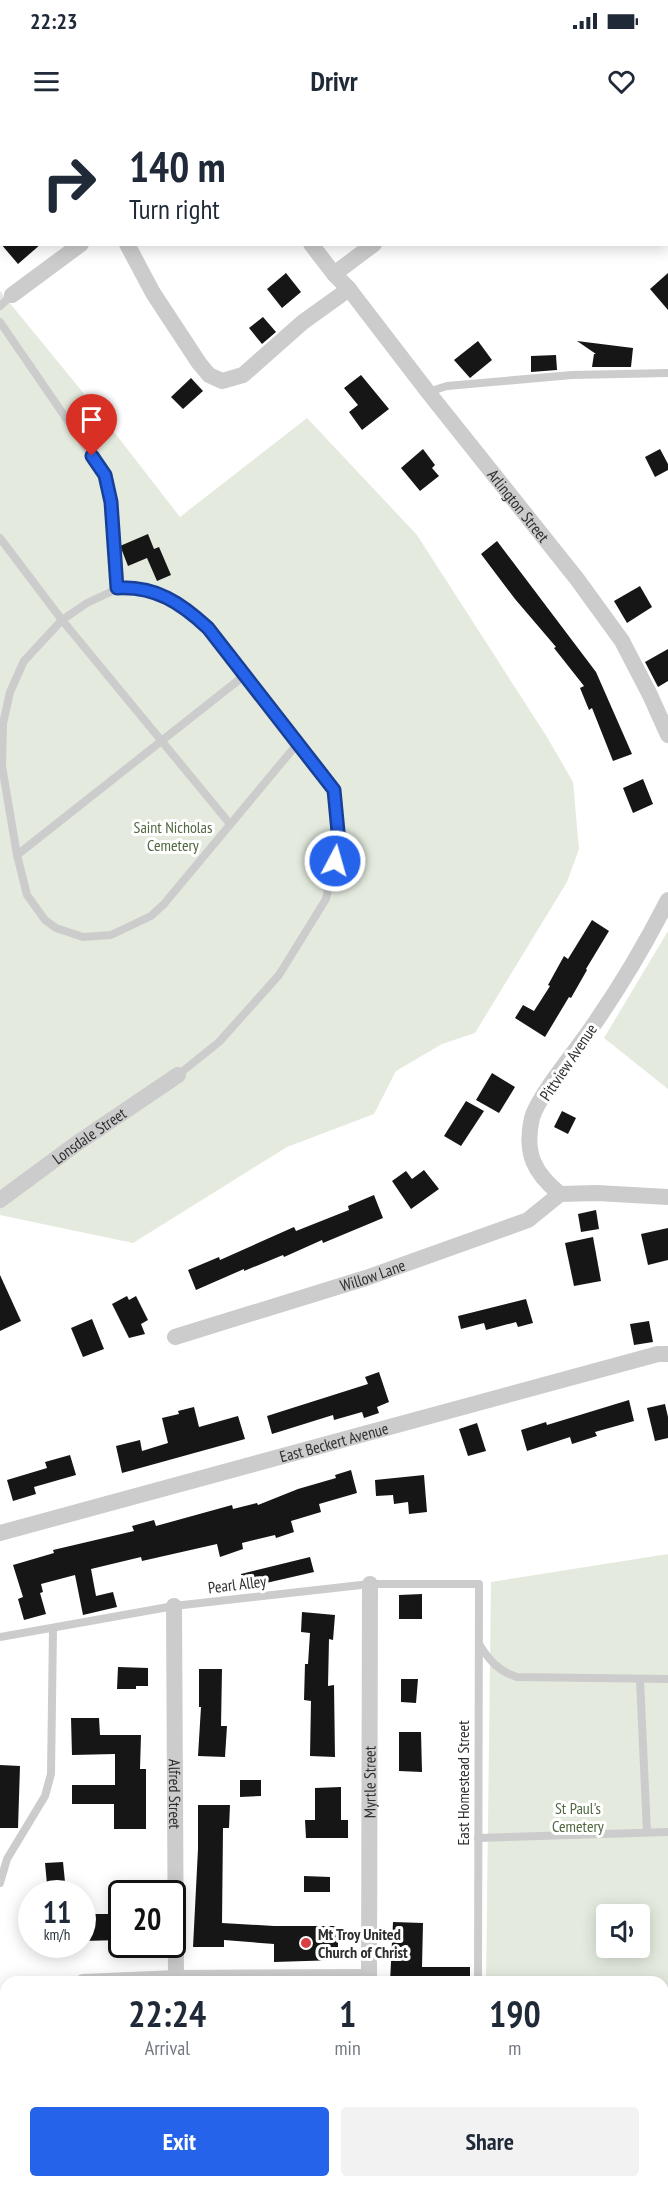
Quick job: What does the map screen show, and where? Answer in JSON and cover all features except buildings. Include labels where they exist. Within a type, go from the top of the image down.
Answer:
[{"type":"street","points":[[6,301],[78,246]]},
{"type":"street","points":[[128,246],[153,293],[200,363],[209,375],[222,381],[243,375],[303,322],[349,289]]},
{"type":"street","name":"Arlington Street","points":[[312,246],[349,289],[428,392],[578,579],[622,641],[650,694],[668,735]]},
{"type":"street","points":[[334,274],[371,246]]},
{"type":"street","name":"Pittview Avenue","points":[[560,1194],[544,1181],[536,1170],[531,1155],[532,1117],[646,942],[668,900]]},
{"type":"street","name":"Lonsdale Street","points":[[0,1200],[76,1144],[178,1075]]},
{"type":"street","points":[[560,1194],[597,1193],[668,1197]]},
{"type":"street","name":"Willow Lane","points":[[175,1337],[366,1278],[528,1220],[560,1194]]},
{"type":"street","name":"East Beckert Avenue","points":[[0,1533],[635,1360],[668,1354]]},
{"type":"street","name":"Myrtle Street","points":[[369,1976],[370,1584]]},
{"type":"street","name":"Alfred Street","points":[[174,1606],[176,1976]]},
{"type":"lane","points":[[0,322],[105,475],[111,502],[117,588]]},
{"type":"lane","points":[[428,392],[447,386],[572,375],[668,373]]},
{"type":"lane","points":[[0,538],[62,620],[230,824]]},
{"type":"lane","points":[[178,1075],[219,1042],[279,975],[326,899],[339,842],[334,790],[298,743],[208,628],[188,610],[167,596],[130,588],[117,588],[87,603],[62,620],[24,661],[10,692],[3,724],[2,766],[17,855],[27,895],[45,920],[68,934],[83,937],[111,935],[151,916],[164,904],[298,743]]},
{"type":"lane","points":[[17,855],[245,675]]},
{"type":"lane","name":"Pearl Alley","points":[[0,1637],[174,1606],[370,1584],[479,1584]]},
{"type":"lane","name":"East Homestead Street","points":[[478,1976],[479,1584]]},
{"type":"lane","points":[[0,1882],[8,1859],[45,1796],[51,1774],[53,1629]]},
{"type":"lane","points":[[479,1644],[496,1666],[505,1673],[517,1677],[668,1679]]},
{"type":"lane","points":[[640,1680],[647,1832]]},
{"type":"lane","points":[[478,1838],[668,1832]]},
{"type":"green space","name":"Saint Nicholas Cemetery","points":[[0,291],[94,406],[180,517],[307,418],[417,535],[547,737],[573,782],[579,849],[567,882],[475,1033],[442,1044],[396,1071],[374,1114],[287,1147],[133,1243],[0,1215]]},
{"type":"green space","points":[[668,931],[668,1089],[604,1038]]},
{"type":"green space","name":"St Paul's Cemetery","points":[[668,1554],[668,1976],[486,1976],[491,1582]]},
{"type":"place","name":"Mt Troy United Church of Christ","points":[[306,1943]]},
{"type":"route","points":[[92,456],[105,475],[111,502],[117,588],[130,588],[167,596],[188,610],[208,628],[334,790],[339,842],[335,861]]}]
